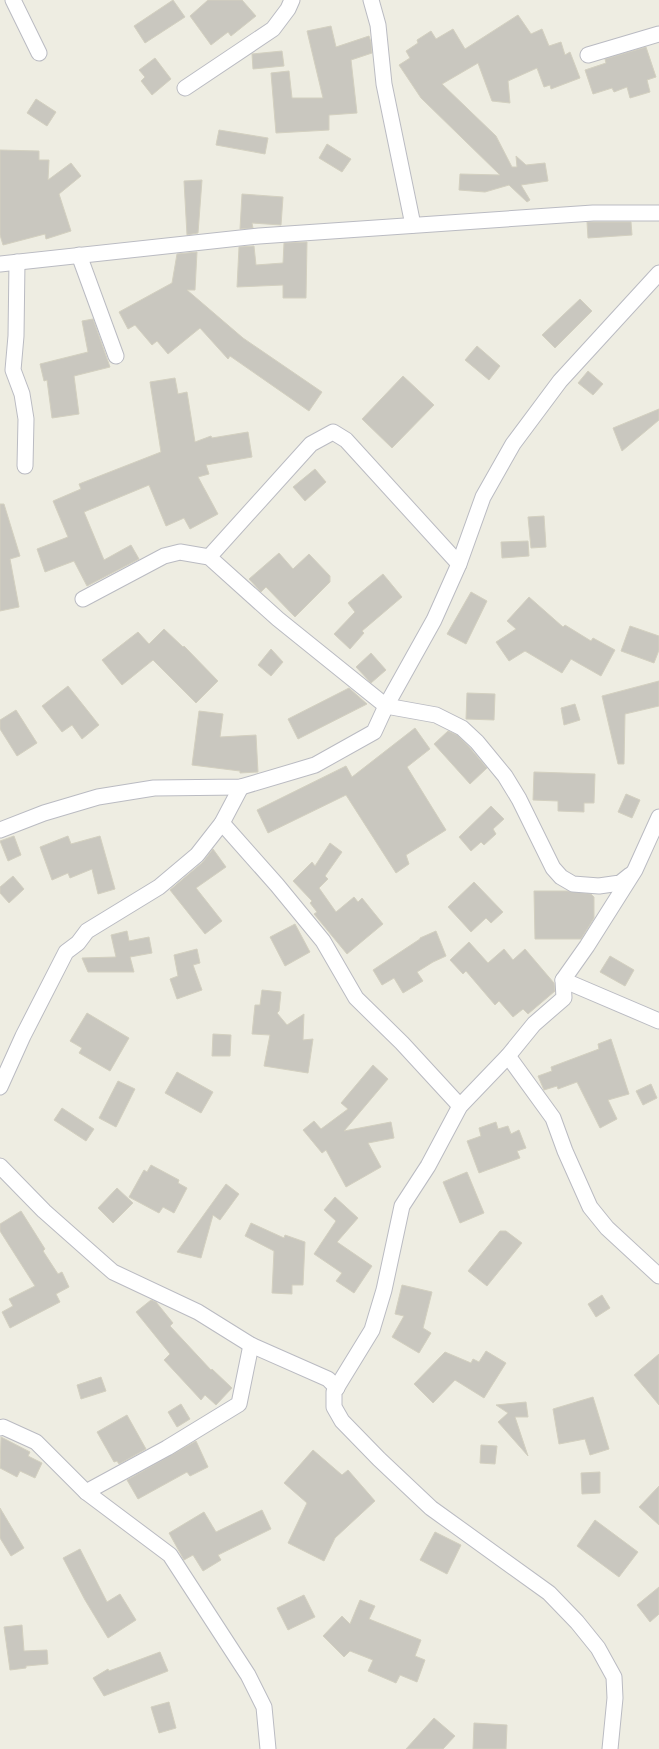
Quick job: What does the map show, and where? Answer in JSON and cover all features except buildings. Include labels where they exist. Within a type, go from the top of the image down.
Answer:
[{"type":"street","points":[[13,0],[39,53]]},
{"type":"street","points":[[185,88],[273,29],[288,9],[292,0]]},
{"type":"street","points":[[371,0],[378,25],[384,84],[413,225]]},
{"type":"street","points":[[588,55],[659,34]]},
{"type":"street","points":[[0,264],[259,236],[593,214],[659,213]]},
{"type":"street","points":[[80,255],[116,356]]},
{"type":"street","points":[[17,262],[14,370],[22,394],[26,419],[25,466]]},
{"type":"street","points":[[0,830],[44,813],[98,797],[154,788],[241,786],[315,765],[374,732],[386,706],[434,620],[458,564],[483,497],[513,444],[560,381],[659,273]]},
{"type":"street","points":[[210,557],[311,444],[333,432],[346,440],[458,564]]},
{"type":"street","points":[[83,599],[164,556],[180,552],[210,557],[278,620],[386,706],[436,714],[462,728],[477,742],[505,776],[520,799],[553,868],[561,877],[573,884],[599,886],[620,883],[636,870]]},
{"type":"street","points":[[0,1086],[23,1036],[66,952],[78,943],[87,931],[159,887],[192,860],[222,823],[241,786]]},
{"type":"street","points":[[610,1749],[615,1698],[614,1677],[598,1648],[577,1622],[549,1593],[432,1508],[379,1459],[342,1421],[334,1407],[334,1392],[372,1330],[384,1290],[402,1206],[428,1166],[460,1106],[508,1056],[534,1024],[564,998],[563,980],[636,870],[659,817]]},
{"type":"street","points":[[222,823],[277,885],[323,941],[356,998],[402,1044],[460,1106]]},
{"type":"street","points":[[563,980],[659,1021]]},
{"type":"street","points":[[508,1056],[553,1118],[590,1207],[607,1228],[659,1276]]},
{"type":"street","points":[[0,1166],[44,1211],[113,1272],[198,1312],[251,1345],[328,1380],[337,1388]]},
{"type":"street","points":[[86,1492],[167,1448],[238,1404],[251,1345]]},
{"type":"street","points":[[0,1428],[2,1427],[36,1442],[86,1492],[170,1555],[248,1675],[264,1707],[268,1749]]}]
